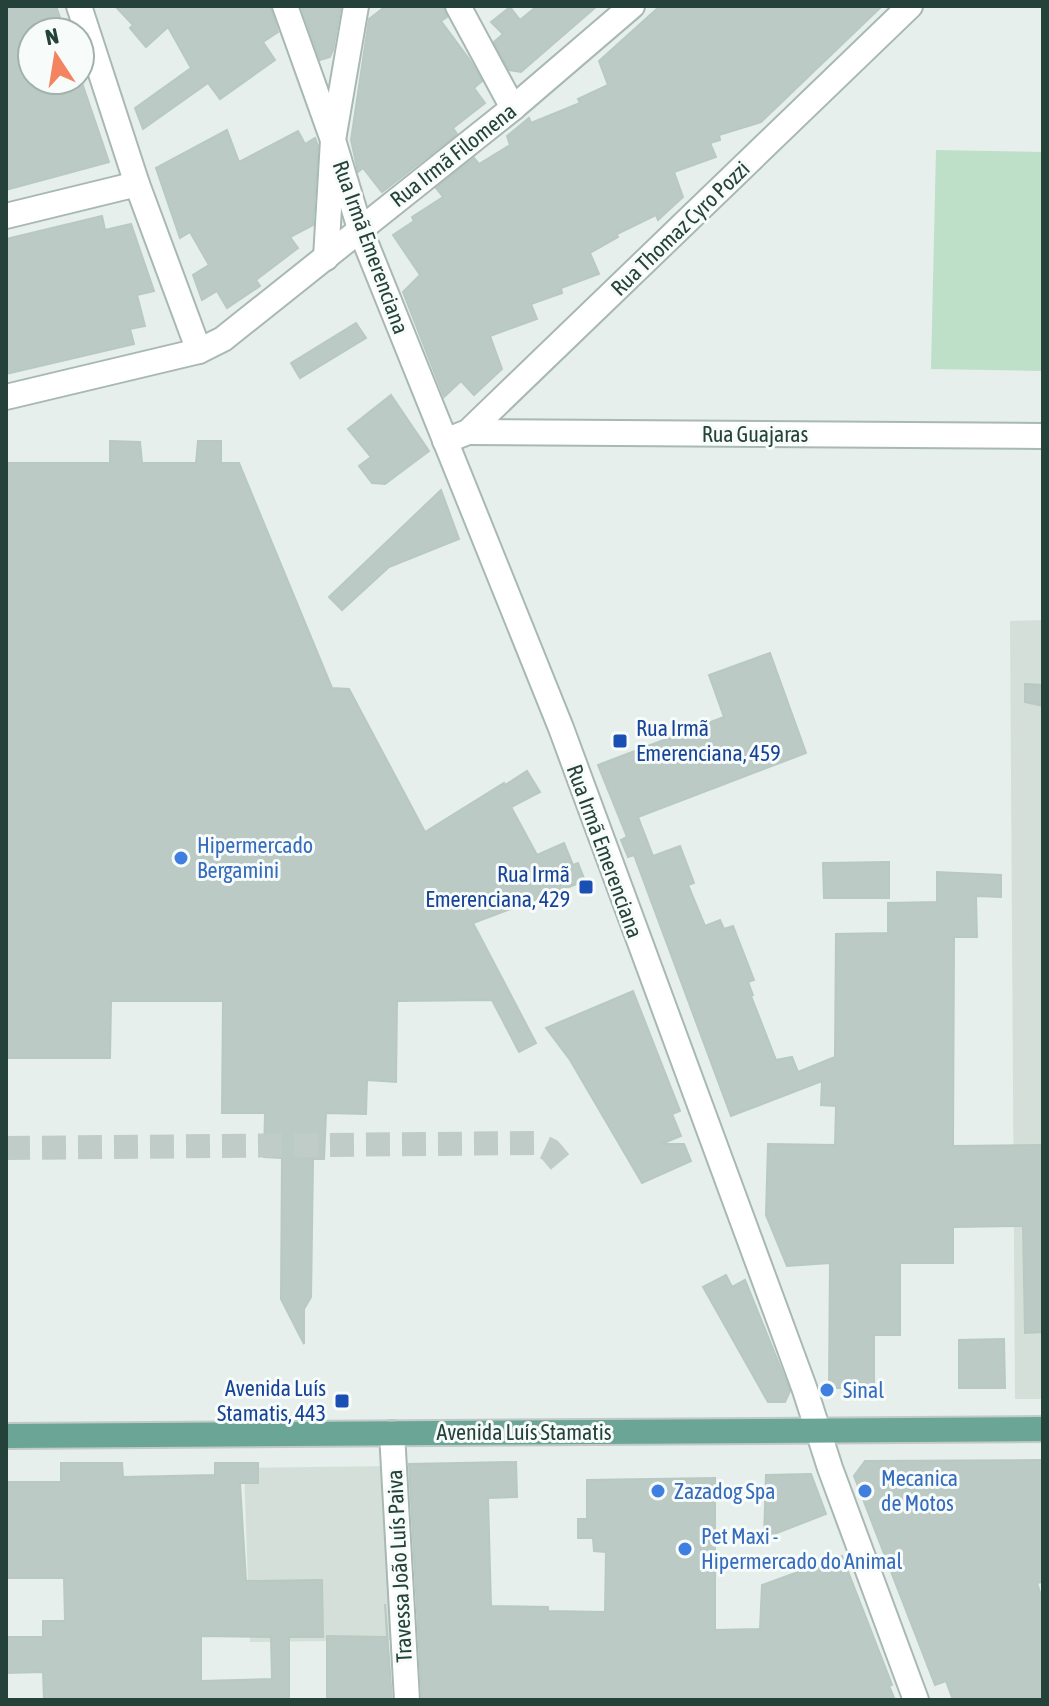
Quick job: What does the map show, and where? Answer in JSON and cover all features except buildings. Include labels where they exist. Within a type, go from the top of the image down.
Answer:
[{"type":"main road","name":"Avenida Luís Stamatis","points":[[6,1436],[1043,1429]]},
{"type":"street","points":[[79,6],[137,184],[199,351]]},
{"type":"street","name":"Rua Irmã Emerenciana","points":[[285,6],[333,140],[360,229],[457,436],[916,1700]]},
{"type":"street","points":[[326,258],[333,140],[356,6]]},
{"type":"street","points":[[458,6],[513,108]]},
{"type":"street","name":"Rua Irmã Filomena","points":[[6,397],[199,351],[223,339],[513,108],[632,6]]},
{"type":"street","name":"Rua Thomaz Cyro Pozzi","points":[[457,436],[910,6]]},
{"type":"street","points":[[6,216],[137,184]]},
{"type":"street","name":"Rua Guajaras","points":[[457,436],[1043,436]]},
{"type":"street","name":"Travessa João Luís Paiva","points":[[392,1433],[407,1700]]},
{"type":"shaded area","points":[[1043,620],[1043,1399],[1015,1399],[1010,621]]},
{"type":"shaded area","points":[[391,1466],[399,1640],[250,1642],[244,1468]]},
{"type":"green space","points":[[936,150],[1043,152],[1043,371],[931,369]]},
{"type":"tunnel","points":[[6,1148],[535,1143],[550,1150],[560,1162]]},
{"type":"place","name":"Rua Irmã Emerenciana, 459","points":[[620,741]]},
{"type":"place","name":"Hipermercado Bergamini","points":[[181,858]]},
{"type":"place","name":"Rua Irmã Emerenciana, 429","points":[[586,887]]},
{"type":"place","name":"Sinal","points":[[827,1390]]},
{"type":"place","name":"Avenida Luís Stamatis, 443","points":[[342,1401]]},
{"type":"place","name":"Zazadog Spa","points":[[658,1491]]},
{"type":"place","name":"Mecanica de Motos","points":[[865,1491]]},
{"type":"place","name":"Pet Maxi - Hipermercado do Animal","points":[[685,1549]]}]
